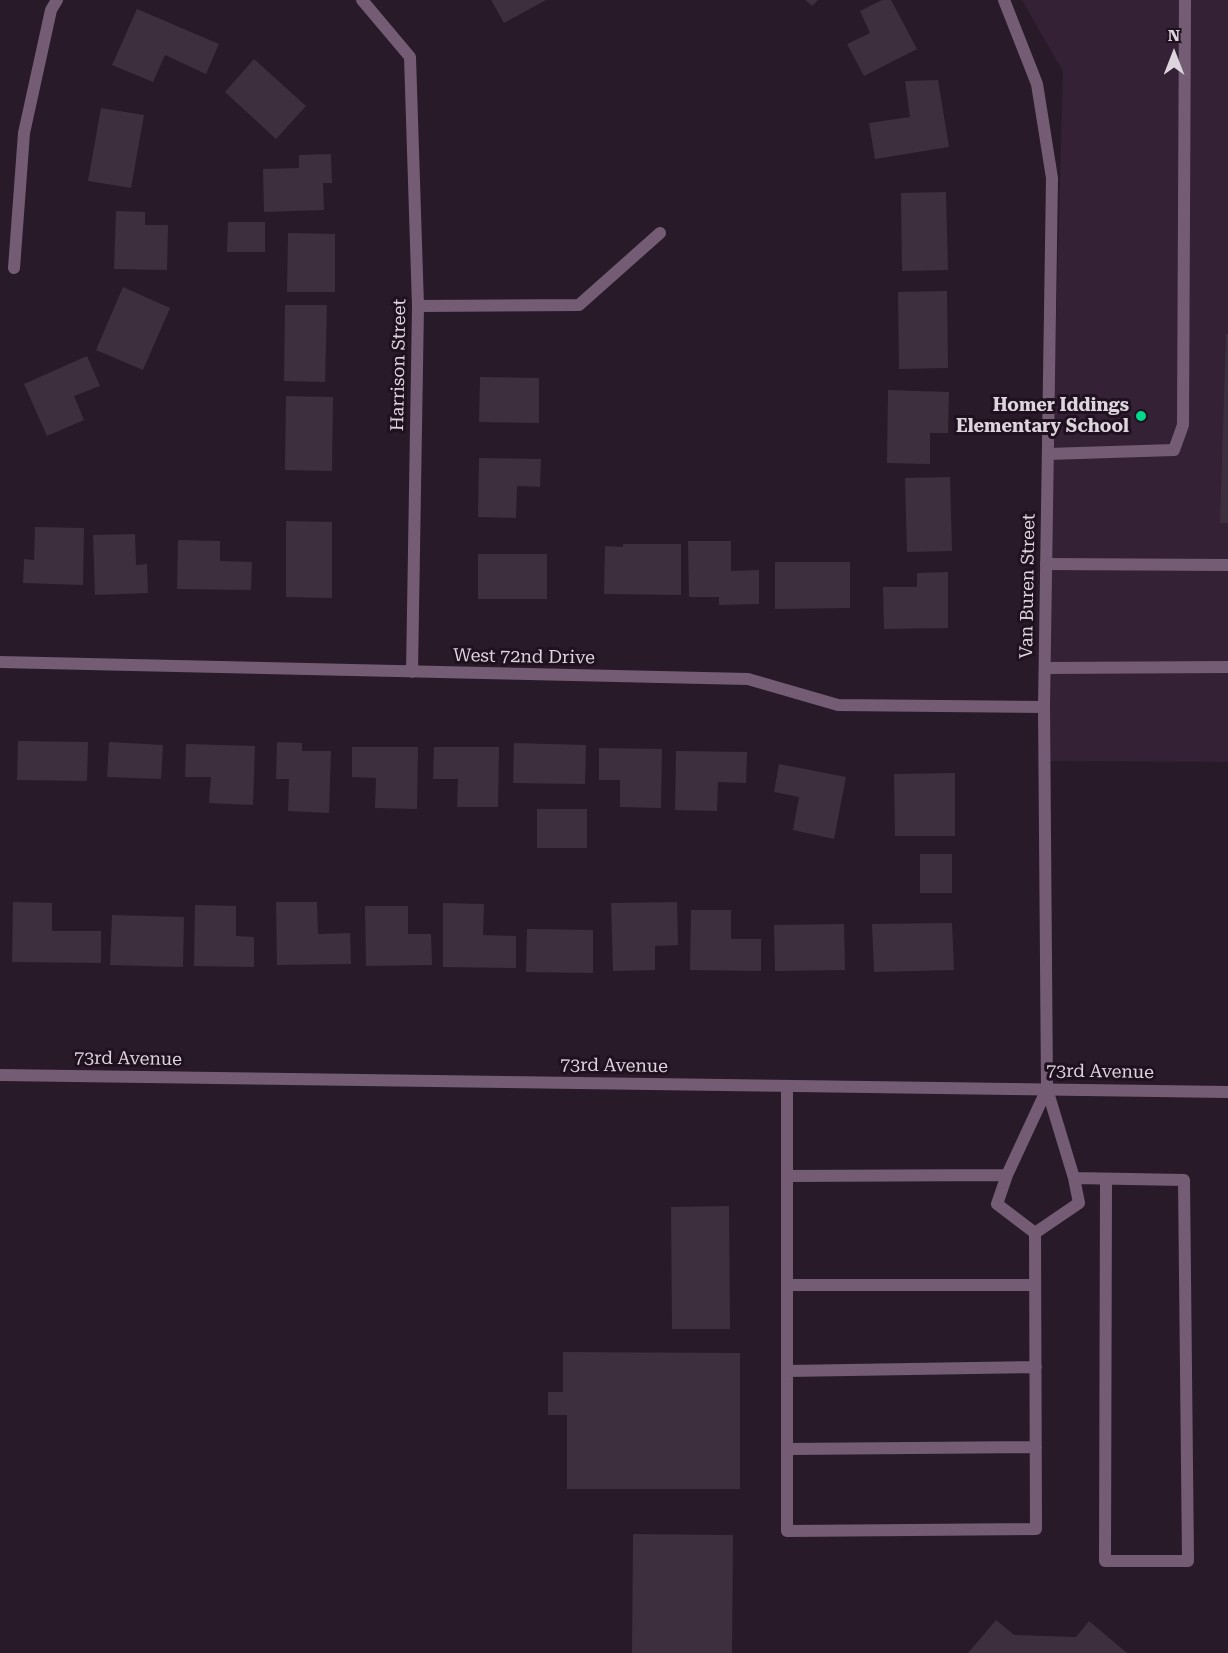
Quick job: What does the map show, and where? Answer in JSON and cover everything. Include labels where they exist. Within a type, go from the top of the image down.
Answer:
[{"type":"street","points":[[14,268],[24,133],[51,10],[57,0]]},
{"type":"street","name":"Harrison Street","points":[[362,0],[410,57],[418,306],[412,672]]},
{"type":"street","name":"Van Buren Street","points":[[1004,0],[1037,84],[1052,177],[1044,707],[1047,1089]]},
{"type":"street","points":[[1048,454],[1174,450],[1183,425],[1185,0]]},
{"type":"street","points":[[418,306],[579,305],[660,233]]},
{"type":"street","points":[[1046,564],[1228,565]]},
{"type":"street","name":"West 72nd Drive","points":[[0,662],[748,679],[838,705],[1044,707]]},
{"type":"street","points":[[1045,668],[1228,667]]},
{"type":"street","name":"73rd Avenue","points":[[0,1075],[1228,1092]]},
{"type":"street","points":[[787,1087],[787,1531],[1036,1529],[1035,1233]]},
{"type":"street","points":[[1035,1233],[997,1204],[1007,1175],[1047,1089]]},
{"type":"street","points":[[1035,1233],[1079,1203],[1074,1178],[1047,1089]]},
{"type":"street","points":[[787,1176],[1007,1175]]},
{"type":"street","points":[[1074,1178],[1184,1180],[1188,1561],[1105,1561],[1106,1179]]},
{"type":"street","points":[[787,1285],[1035,1285]]},
{"type":"street","points":[[787,1371],[1036,1367]]},
{"type":"street","points":[[787,1449],[1036,1447]]},
{"type":"shaded area","name":"Homer Iddings Elementary School","points":[[1022,0],[1228,0],[1228,762],[1044,761],[1063,72]]},
{"type":"building","points":[[491,0],[546,0],[504,23]]},
{"type":"building","points":[[805,0],[818,0],[812,6]]},
{"type":"building","points":[[882,0],[891,0],[917,49],[864,76],[847,44],[870,33],[860,11]]},
{"type":"building","points":[[137,9],[219,44],[206,74],[165,55],[153,82],[112,65]]},
{"type":"building","points":[[254,59],[306,106],[276,139],[225,92]]},
{"type":"building","points":[[938,80],[949,147],[875,159],[869,123],[910,117],[905,81]]},
{"type":"building","points":[[101,108],[144,115],[131,188],[88,181]]},
{"type":"building","points":[[331,154],[332,183],[323,183],[324,210],[264,212],[263,169],[299,168],[299,155]]},
{"type":"building","points":[[946,192],[948,270],[902,271],[901,193]]},
{"type":"building","points":[[116,211],[145,212],[145,225],[168,225],[167,270],[114,269]]},
{"type":"building","points":[[228,222],[265,222],[265,252],[227,252]]},
{"type":"building","points":[[288,233],[335,234],[335,292],[287,292]]},
{"type":"building","points":[[123,287],[170,308],[143,370],[96,350]]},
{"type":"building","points":[[947,291],[948,368],[899,369],[898,292]]},
{"type":"building","points":[[285,305],[327,305],[325,382],[284,381]]},
{"type":"building","points":[[1226,334],[1228,334],[1228,523],[1220,523]]},
{"type":"building","points":[[87,356],[100,386],[74,396],[84,420],[47,436],[24,384]]},
{"type":"building","points":[[480,377],[539,378],[539,423],[479,422]]},
{"type":"building","points":[[888,390],[949,392],[948,433],[930,433],[930,464],[887,463]]},
{"type":"building","points":[[286,396],[333,397],[332,471],[285,470]]},
{"type":"building","points":[[479,458],[541,459],[540,487],[517,486],[516,518],[478,517]]},
{"type":"building","points":[[950,477],[952,551],[907,552],[905,478]]},
{"type":"building","points":[[286,521],[332,522],[332,598],[286,597]]},
{"type":"building","points":[[35,527],[84,528],[83,585],[23,583],[24,559],[34,560]]},
{"type":"building","points":[[135,534],[136,565],[147,564],[148,593],[95,595],[93,535]]},
{"type":"building","points":[[178,540],[220,541],[220,561],[252,562],[251,590],[177,589]]},
{"type":"building","points":[[688,541],[731,541],[731,571],[759,570],[759,604],[719,605],[719,597],[689,597]]},
{"type":"building","points":[[623,544],[681,544],[681,595],[604,594],[605,546],[623,547]]},
{"type":"building","points":[[478,554],[547,554],[547,599],[478,599]]},
{"type":"building","points":[[775,562],[850,562],[850,608],[775,609]]},
{"type":"building","points":[[948,572],[948,628],[884,629],[883,587],[917,587],[917,573]]},
{"type":"building","points":[[18,741],[88,742],[87,781],[17,780]]},
{"type":"building","points":[[109,742],[163,745],[161,779],[107,777]]},
{"type":"building","points":[[277,742],[302,743],[302,751],[331,751],[329,813],[288,811],[289,779],[276,779]]},
{"type":"building","points":[[514,743],[586,745],[585,784],[513,783]]},
{"type":"building","points":[[186,744],[255,746],[253,805],[209,803],[211,777],[185,777]]},
{"type":"building","points":[[352,747],[418,747],[417,809],[375,808],[376,778],[352,777]]},
{"type":"building","points":[[434,747],[499,747],[498,807],[457,807],[458,779],[433,779]]},
{"type":"building","points":[[599,748],[662,749],[661,808],[620,807],[620,780],[599,780]]},
{"type":"building","points":[[676,751],[747,752],[746,783],[718,782],[717,811],[675,810]]},
{"type":"building","points":[[779,764],[846,777],[834,839],[793,830],[799,797],[774,792]]},
{"type":"building","points":[[955,773],[955,836],[895,836],[894,774]]},
{"type":"building","points":[[537,809],[587,809],[587,848],[537,848]]},
{"type":"building","points":[[920,854],[952,854],[952,893],[920,893]]},
{"type":"building","points":[[13,902],[52,903],[52,931],[101,931],[101,963],[12,962]]},
{"type":"building","points":[[276,902],[317,902],[318,934],[350,933],[351,964],[277,965]]},
{"type":"building","points":[[677,902],[678,945],[655,946],[655,970],[613,971],[611,903]]},
{"type":"building","points":[[443,903],[484,904],[483,935],[516,936],[516,968],[443,967]]},
{"type":"building","points":[[195,905],[236,906],[236,936],[254,937],[254,967],[194,966]]},
{"type":"building","points":[[365,906],[408,906],[408,934],[431,934],[432,965],[366,966]]},
{"type":"building","points":[[691,910],[731,910],[731,939],[761,939],[761,971],[690,970]]},
{"type":"building","points":[[112,915],[184,917],[183,967],[110,965]]},
{"type":"building","points":[[952,923],[954,970],[874,972],[872,924]]},
{"type":"building","points":[[844,924],[845,970],[775,971],[774,925]]},
{"type":"building","points":[[527,929],[593,930],[593,973],[526,972]]},
{"type":"building","points":[[729,1206],[730,1329],[672,1329],[671,1207]]},
{"type":"building","points":[[563,1352],[740,1353],[740,1489],[567,1489],[567,1415],[548,1415],[548,1392],[563,1392]]},
{"type":"building","points":[[633,1534],[733,1535],[732,1653],[632,1653]]},
{"type":"building","points":[[996,1620],[1014,1635],[1076,1637],[1089,1621],[1127,1653],[968,1653]]},
{"type":"place","name":"Homer Iddings Elementary School","points":[[1141,416]]}]
